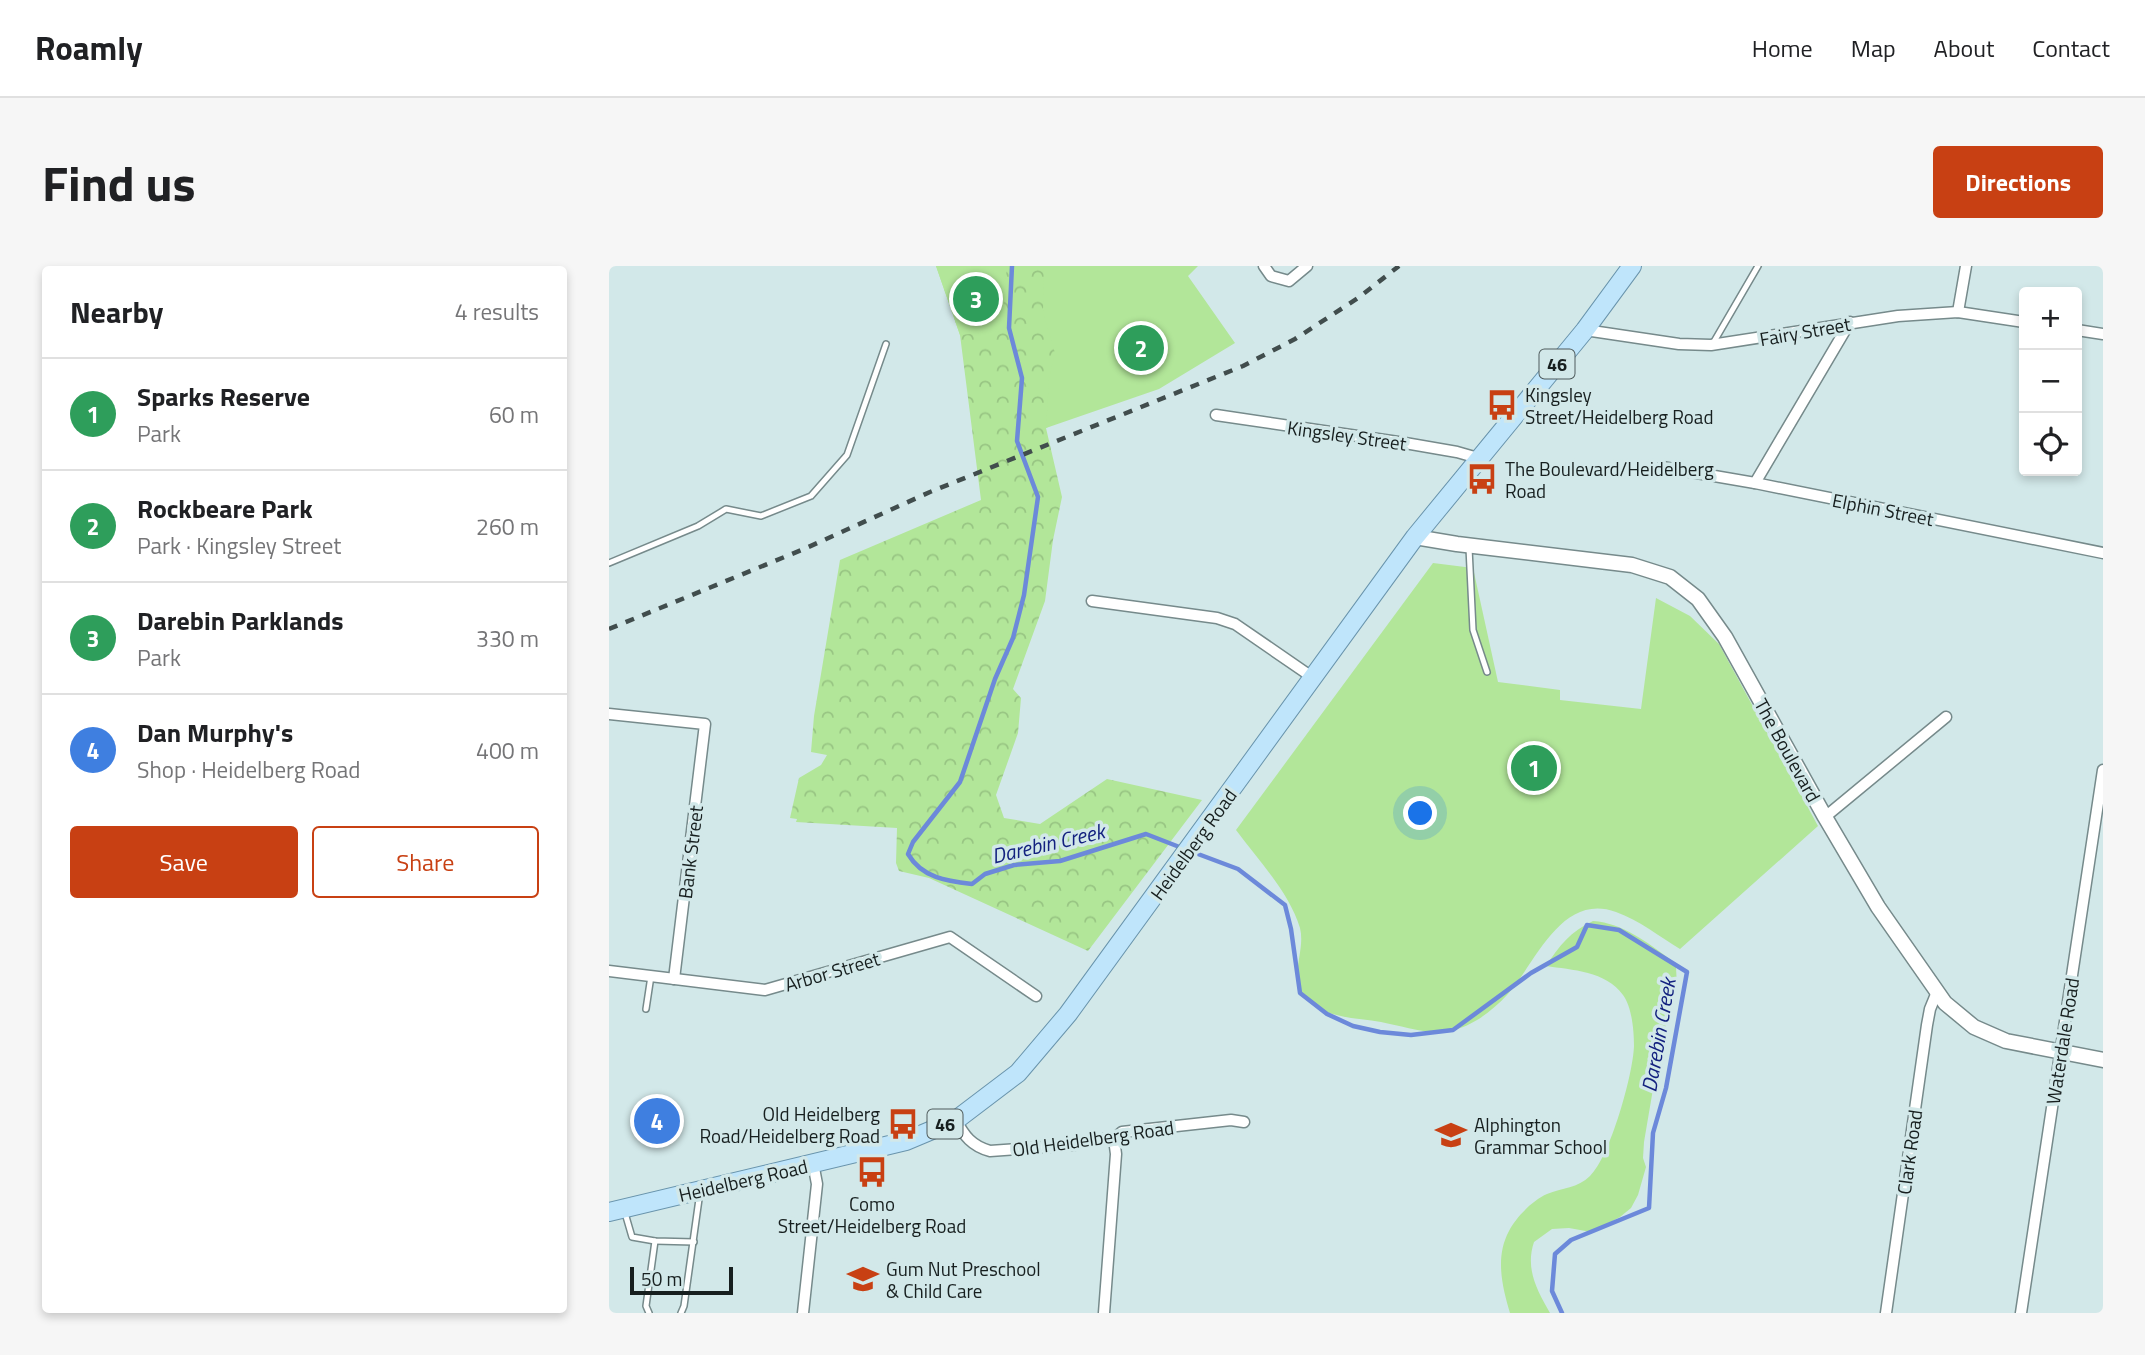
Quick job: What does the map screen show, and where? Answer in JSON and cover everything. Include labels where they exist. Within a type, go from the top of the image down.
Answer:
[{"type":"main road","name":"Heidelberg Road","points":[[616,1210],[906,1141],[956,1120],[1018,1073],[1069,1014],[1415,537],[1585,330],[1632,266]]},
{"type":"street","points":[[1264,266],[1271,276],[1289,281],[1307,266]]},
{"type":"street","points":[[1958,313],[1966,266]]},
{"type":"street","name":"Fairy Street","points":[[1585,330],[1679,344],[1711,345],[1898,316],[1958,313],[2019,321]]},
{"type":"street","points":[[1755,483],[1850,322]]},
{"type":"street","points":[[2082,331],[2103,334]]},
{"type":"street","name":"Kingsley Street","points":[[1216,415],[1405,443],[1478,458]]},
{"type":"street","name":"Elphin Street","points":[[1662,467],[2103,553]]},
{"type":"street","name":"The Boulevard","points":[[1415,537],[1632,565],[1670,578],[1698,599],[1725,637],[1878,906],[1945,1003],[1974,1027],[2006,1041],[2060,1054],[2103,1060]]},
{"type":"street","points":[[1093,601],[1217,618],[1235,624],[1312,677]]},
{"type":"street","name":"Bank Street","points":[[609,714],[705,724],[674,979]]},
{"type":"street","points":[[1825,817],[1946,718]]},
{"type":"street","name":"Waterdale Road","points":[[2021,1313],[2103,769]]},
{"type":"street","name":"Arbor Street","points":[[609,971],[772,989],[950,937],[1036,996]]},
{"type":"street","name":"Clark Road","points":[[1886,1313],[1927,1025],[1937,992]]},
{"type":"street","name":"Old Heidelberg Road","points":[[956,1120],[964,1136],[979,1148],[990,1152],[1114,1139],[1122,1132],[1231,1120],[1244,1122]]},
{"type":"street","points":[[1104,1313],[1117,1154],[1114,1139]]},
{"type":"street","points":[[803,1313],[817,1184],[813,1163]]},
{"type":"lane","points":[[1711,345],[1758,266]]},
{"type":"lane","points":[[609,563],[698,526],[726,509],[761,516],[811,496],[847,455],[886,344]]},
{"type":"lane","points":[[1469,546],[1473,630],[1487,672]]},
{"type":"lane","points":[[646,1009],[651,976]]},
{"type":"lane","points":[[681,1313],[701,1189]]},
{"type":"lane","points":[[616,1210],[632,1237],[655,1241],[694,1242]]},
{"type":"lane","points":[[649,1313],[646,1306],[655,1241]]},
{"type":"green space","points":[[936,266],[1184,266],[1178,273],[1228,335],[1046,428],[1062,497],[1045,601],[1013,689],[1021,698],[1018,733],[996,795],[1004,818],[1040,824],[1107,779],[1202,800],[1088,951],[929,878],[899,871],[896,863],[897,828],[796,822],[797,819],[790,818],[799,778],[821,765],[827,755],[811,752],[814,716],[840,560],[981,500],[960,335]]},
{"type":"green space","points":[[936,266],[1007,266],[1001,331],[960,335]]},
{"type":"green space","points":[[1044,266],[1198,266],[1188,276],[1235,343],[1159,389],[1046,428],[1049,379],[1055,353],[1043,312]]},
{"type":"green space","points":[[1433,563],[1473,568],[1498,682],[1560,690],[1560,700],[1641,709],[1656,598],[1690,616],[1719,644],[1818,826],[1680,949],[1625,915],[1597,909],[1580,912],[1565,921],[1552,934],[1518,981],[1495,1007],[1466,1026],[1441,1032],[1331,1014],[1306,999],[1298,983],[1301,937],[1295,915],[1281,889],[1236,830]]},
{"type":"green space","points":[[1593,921],[1615,926],[1635,935],[1671,960],[1676,967],[1677,987],[1666,1020],[1662,1068],[1653,1089],[1644,1142],[1643,1158],[1646,1167],[1638,1195],[1631,1208],[1620,1217],[1591,1232],[1569,1228],[1552,1229],[1534,1242],[1532,1270],[1537,1288],[1550,1313],[1510,1313],[1502,1282],[1501,1261],[1509,1231],[1520,1215],[1536,1200],[1580,1183],[1598,1166],[1619,1115],[1630,1076],[1634,1033],[1623,995],[1616,987],[1598,976],[1546,966],[1566,940]]},
{"type":"waterway","name":"Darebin Creek","points":[[1012,266],[1009,328],[1022,378],[1017,441],[1038,497],[1024,595],[1013,638],[995,679],[960,782],[913,842],[908,854],[920,868],[936,877],[972,884],[985,874],[1014,865],[1060,861],[1146,834],[1182,848]]},
{"type":"waterway","name":"Darebin Creek","points":[[1190,851],[1238,869],[1285,905],[1300,993],[1327,1014],[1353,1026],[1411,1035],[1453,1030],[1531,973],[1577,947],[1587,925],[1619,930],[1687,972],[1666,1088],[1653,1133],[1649,1208],[1571,1240],[1555,1254],[1552,1291],[1562,1313]]},
{"type":"railway","points":[[609,629],[804,549],[930,492],[1243,366],[1295,339],[1358,298],[1399,266]]},
{"type":"place","name":"Darebin Parklands","points":[[976,299]]},
{"type":"place","name":"Rockbeare Park","points":[[1141,348]]},
{"type":"place","name":"Kingsley Street/Heidelberg Road","points":[[1502,405]]},
{"type":"place","name":"The Boulevard/Heidelberg Road","points":[[1482,479]]},
{"type":"place","name":"Sparks Reserve","points":[[1534,768]]},
{"type":"place","name":"Dan Murphy's","points":[[657,1121]]},
{"type":"place","name":"Old Heidelberg Road/Heidelberg Road","points":[[903,1124]]},
{"type":"place","name":"Alphington Grammar School","points":[[1451,1135]]},
{"type":"place","name":"Como Street/Heidelberg Road","points":[[872,1172]]},
{"type":"place","name":"Gum Nut Preschool & Child Care","points":[[863,1279]]}]
